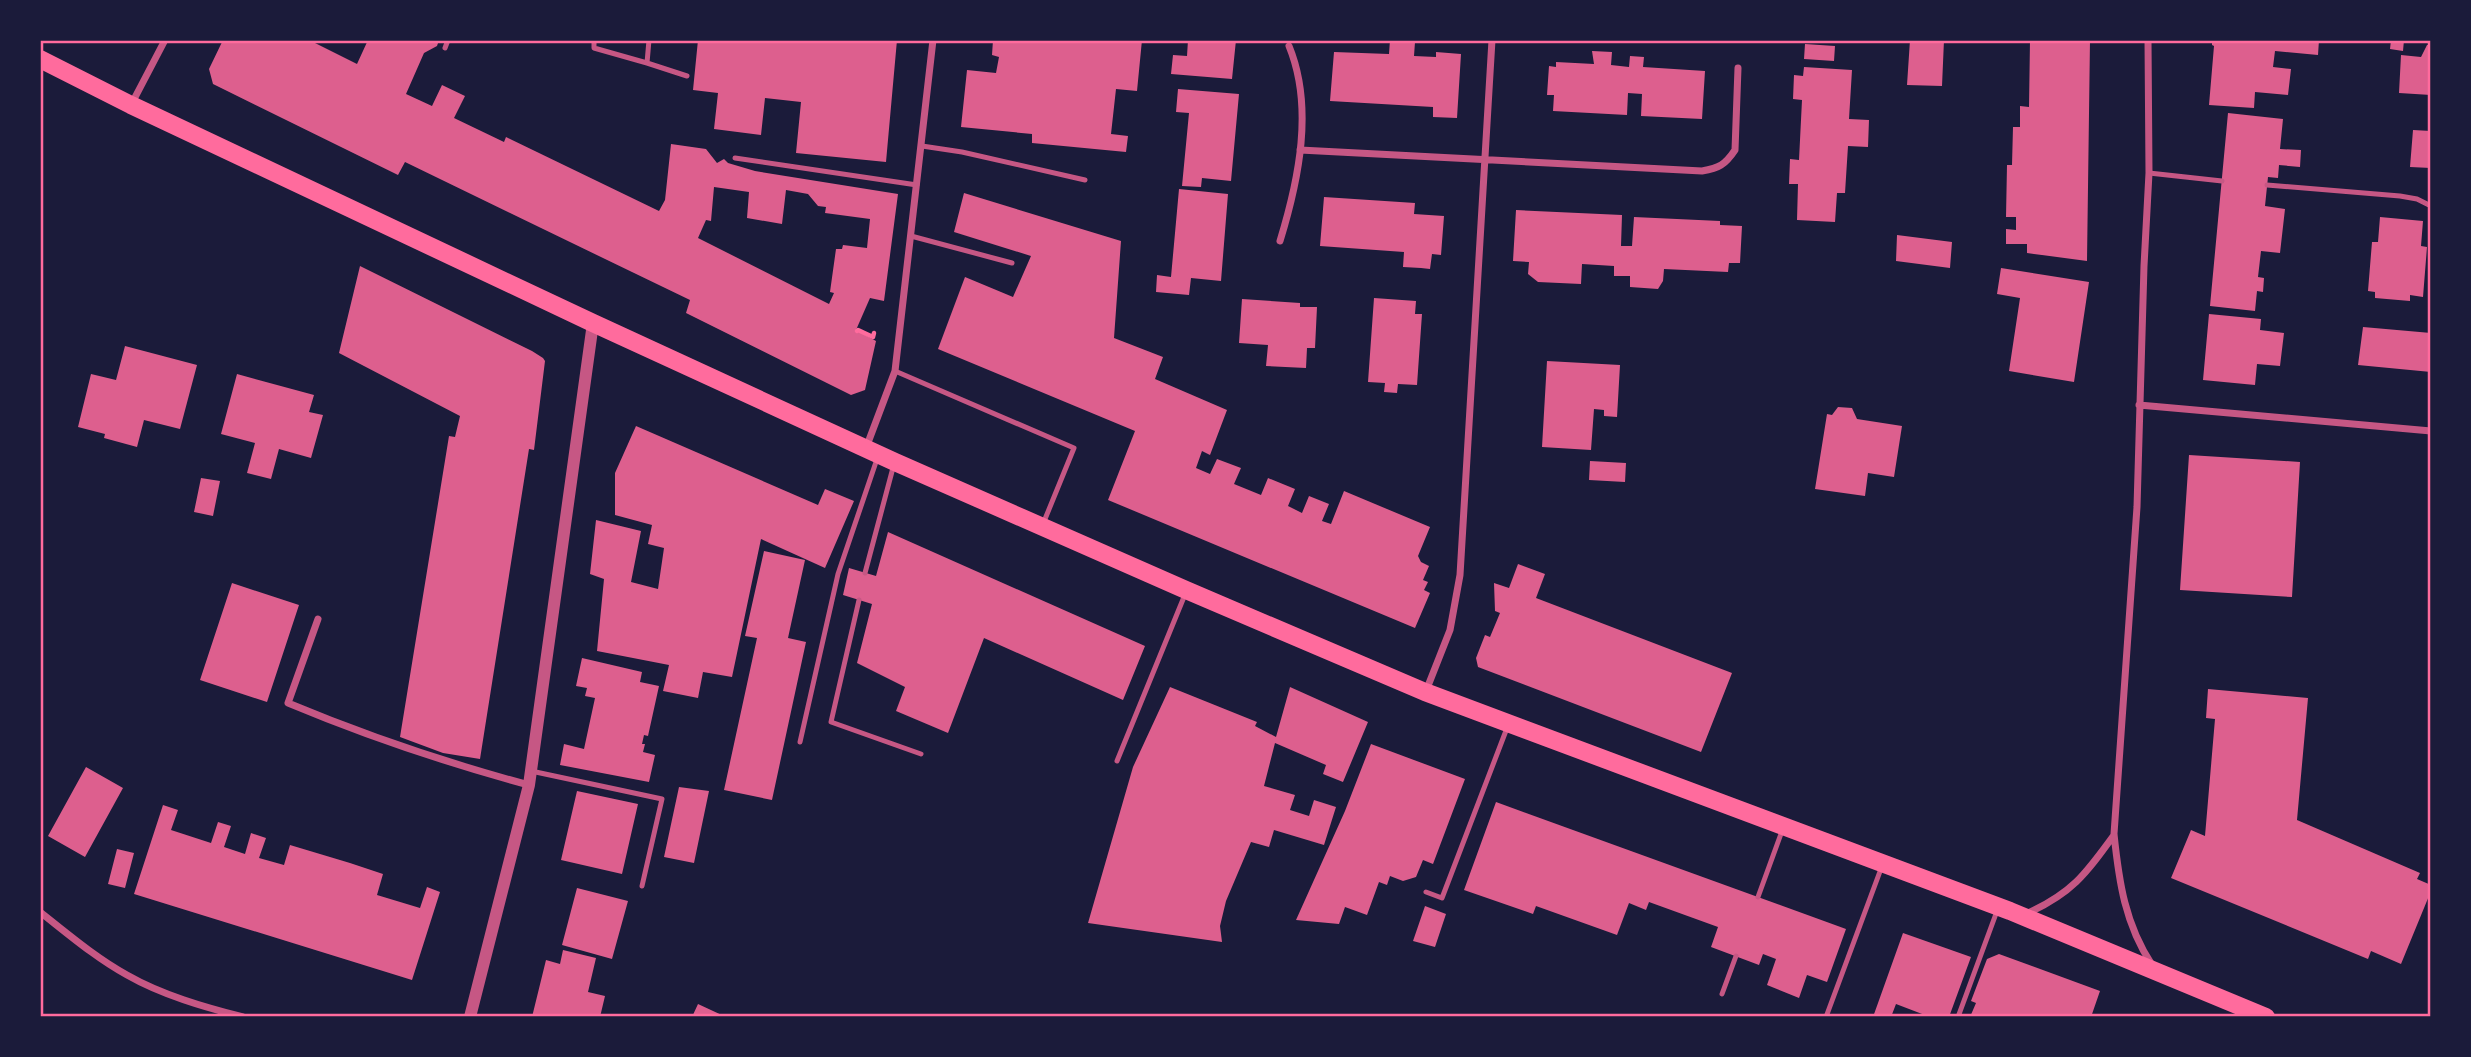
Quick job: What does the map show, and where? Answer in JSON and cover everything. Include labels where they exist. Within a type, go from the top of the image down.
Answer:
[{"type":"main road","points":[[40,59],[131,105],[593,323],[880,455],[1186,590],[1425,692],[1998,906],[2266,1017]]},
{"type":"street","points":[[131,105],[165,40]]},
{"type":"street","points":[[880,455],[895,371],[933,40]]},
{"type":"street","points":[[1425,692],[1450,631],[1461,575],[1492,40]]},
{"type":"street","points":[[2148,40],[2149,173],[2137,507],[2114,834],[2120,889],[2127,919],[2155,970]]},
{"type":"street","points":[[1280,241],[1292,204],[1300,150],[1302,109],[1297,67],[1289,46]]},
{"type":"street","points":[[1300,150],[1702,171],[1719,168],[1735,150],[1738,68]]},
{"type":"street","points":[[470,1017],[529,785],[593,323]]},
{"type":"street","points":[[2139,405],[2431,431]]},
{"type":"street","points":[[318,619],[288,703],[380,740],[529,785]]},
{"type":"street","points":[[2022,916],[2044,906],[2083,877],[2114,834]]},
{"type":"street","points":[[40,912],[127,976],[148,986],[243,1017]]},
{"type":"lane","points":[[445,48],[448,40]]},
{"type":"lane","points":[[594,40],[594,48],[687,76]]},
{"type":"lane","points":[[647,63],[649,40]]},
{"type":"lane","points":[[922,146],[962,152],[1085,180]]},
{"type":"lane","points":[[736,158],[917,185]]},
{"type":"lane","points":[[2149,173],[2222,181]]},
{"type":"lane","points":[[2267,185],[2400,196],[2417,199],[2431,206]]},
{"type":"lane","points":[[911,236],[1012,263]]},
{"type":"lane","points":[[895,371],[1074,448],[1042,526]]},
{"type":"lane","points":[[865,573],[880,455]]},
{"type":"lane","points":[[800,743],[838,574],[880,455]]},
{"type":"lane","points":[[1117,761],[1186,590]]},
{"type":"lane","points":[[859,600],[831,722],[921,754]]},
{"type":"lane","points":[[1426,892],[1442,898],[1508,723]]},
{"type":"lane","points":[[531,771],[662,799],[642,886]]},
{"type":"lane","points":[[1758,897],[1784,827]]},
{"type":"lane","points":[[1826,1017],[1884,863]]},
{"type":"lane","points":[[1958,1017],[1998,906]]},
{"type":"lane","points":[[1722,994],[1736,956]]},
{"type":"path","points":[[857,331],[873,337],[876,328]]},
{"type":"building","points":[[223,40],[309,40],[357,64],[368,40],[439,40],[437,46],[424,53],[406,94],[432,106],[442,85],[465,96],[454,118],[504,142],[506,137],[659,211],[665,200],[671,144],[706,149],[717,163],[724,159],[728,163],[755,171],[898,194],[884,301],[870,298],[856,330],[876,341],[865,390],[851,395],[686,313],[690,300],[405,162],[398,175],[213,84],[209,69]],"holes":[[[714,187],[749,192],[747,218],[782,224],[786,190],[808,194],[818,206],[826,207],[825,213],[870,219],[867,248],[843,245],[842,249],[836,249],[830,292],[834,293],[829,304],[698,238],[706,220],[711,221]]]},
{"type":"building","points":[[698,40],[897,40],[886,162],[796,153],[801,102],[765,98],[761,135],[714,129],[718,93],[693,90]]},
{"type":"building","points":[[993,40],[1142,40],[1137,91],[1116,89],[1111,134],[1128,136],[1126,152],[1032,143],[1032,134],[961,127],[967,70],[996,73],[999,57],[992,55]]},
{"type":"building","points":[[1188,40],[1236,40],[1232,79],[1171,74],[1173,55],[1187,56]]},
{"type":"building","points":[[1390,40],[1415,42],[1414,56],[1436,57],[1436,52],[1461,54],[1457,118],[1433,117],[1433,107],[1330,101],[1334,52],[1389,54]]},
{"type":"building","points":[[1910,40],[1944,40],[1942,86],[1907,85]]},
{"type":"building","points":[[2030,40],[2090,40],[2087,261],[2027,253],[2027,244],[2006,244],[2006,229],[2016,230],[2016,217],[2006,217],[2007,165],[2012,165],[2013,127],[2020,127],[2020,106],[2029,107]]},
{"type":"building","points":[[2212,40],[2319,40],[2318,55],[2275,51],[2273,67],[2291,69],[2288,95],[2255,92],[2254,108],[2209,105],[2214,46]]},
{"type":"building","points":[[2391,40],[2404,40],[2403,51],[2390,49]]},
{"type":"building","points":[[1805,44],[1835,46],[1834,61],[1804,59]]},
{"type":"building","points":[[2427,45],[2431,45],[2431,95],[2399,93],[2401,55],[2421,57]]},
{"type":"building","points":[[1592,51],[1612,52],[1611,65],[1629,67],[1630,56],[1644,57],[1643,67],[1705,71],[1702,119],[1641,116],[1642,94],[1628,93],[1627,115],[1553,111],[1554,95],[1547,95],[1549,66],[1556,67],[1556,62],[1594,64]]},
{"type":"building","points":[[1804,67],[1852,70],[1849,119],[1869,120],[1868,147],[1848,146],[1845,193],[1837,193],[1835,222],[1797,220],[1798,184],[1789,184],[1790,159],[1799,160],[1802,100],[1793,99],[1794,75],[1803,76]]},
{"type":"building","points":[[1178,89],[1239,94],[1231,181],[1202,178],[1201,187],[1182,186],[1189,113],[1176,112]]},
{"type":"building","points":[[2228,113],[2283,119],[2280,149],[2301,150],[2300,167],[2279,165],[2278,178],[2268,177],[2265,206],[2285,209],[2280,253],[2261,251],[2258,277],[2264,278],[2263,292],[2257,291],[2255,311],[2210,306]]},
{"type":"building","points":[[2413,130],[2431,131],[2431,168],[2410,167]]},
{"type":"building","points":[[1179,189],[1228,194],[1221,281],[1191,278],[1189,295],[1156,292],[1157,275],[1171,277]]},
{"type":"building","points":[[964,193],[1121,241],[1114,338],[1163,357],[1155,379],[1227,410],[1210,455],[1202,451],[1196,468],[1210,474],[1217,459],[1241,468],[1234,484],[1261,495],[1268,478],[1295,489],[1288,506],[1302,513],[1309,496],[1329,504],[1322,521],[1331,524],[1344,491],[1430,527],[1418,556],[1421,562],[1429,566],[1423,580],[1428,582],[1424,590],[1430,593],[1415,628],[1108,500],[1135,431],[938,349],[965,277],[1013,297],[1031,256],[954,232]]},
{"type":"building","points":[[1324,197],[1415,203],[1414,214],[1444,216],[1441,255],[1432,254],[1430,269],[1403,267],[1404,252],[1320,246]]},
{"type":"building","points":[[1516,210],[1622,215],[1621,246],[1632,246],[1634,217],[1720,221],[1720,225],[1742,226],[1740,263],[1729,263],[1728,272],[1664,269],[1663,281],[1658,289],[1630,287],[1630,276],[1614,276],[1614,266],[1582,264],[1581,284],[1538,282],[1528,274],[1529,262],[1513,261]]},
{"type":"building","points":[[2380,217],[2423,221],[2421,246],[2427,247],[2423,297],[2410,295],[2410,301],[2375,298],[2375,292],[2368,291],[2372,242],[2378,242]]},
{"type":"building","points":[[1897,235],[1952,242],[1950,268],[1896,261]]},
{"type":"building","points":[[360,266],[532,351],[545,361],[534,450],[529,449],[480,759],[443,753],[400,737],[449,436],[455,437],[460,416],[339,353]]},
{"type":"building","points":[[2001,268],[2089,282],[2074,382],[2009,371],[2020,298],[1997,294]]},
{"type":"building","points":[[1374,298],[1416,301],[1415,314],[1422,314],[1417,385],[1398,384],[1397,393],[1384,392],[1385,383],[1368,382]]},
{"type":"building","points":[[1242,299],[1300,303],[1300,307],[1317,307],[1315,348],[1307,348],[1306,368],[1266,366],[1268,345],[1239,343]]},
{"type":"building","points":[[2209,314],[2261,319],[2260,330],[2284,333],[2280,366],[2257,364],[2255,385],[2203,380]]},
{"type":"building","points":[[2363,327],[2431,333],[2431,372],[2358,365]]},
{"type":"building","points":[[125,346],[197,365],[180,429],[144,420],[137,447],[78,427],[91,374],[116,380]]},
{"type":"building","points":[[1547,361],[1620,365],[1617,417],[1604,416],[1604,410],[1594,409],[1591,450],[1542,447]]},
{"type":"building","points":[[237,374],[314,395],[309,412],[323,415],[311,458],[279,449],[271,479],[247,473],[255,443],[221,434]]},
{"type":"building","points":[[1838,407],[1852,408],[1857,419],[1902,426],[1894,477],[1868,473],[1865,496],[1815,489],[1827,414],[1832,415]]},
{"type":"building","points":[[636,426],[818,505],[825,489],[854,501],[825,568],[761,539],[732,677],[703,672],[698,698],[663,691],[669,665],[597,651],[604,579],[590,574],[596,520],[641,531],[631,582],[658,589],[664,548],[648,544],[652,525],[615,515],[615,473]]},
{"type":"building","points":[[2189,455],[2300,462],[2292,597],[2180,590]]},
{"type":"building","points":[[1590,461],[1626,463],[1625,482],[1589,480]]},
{"type":"building","points":[[201,478],[220,481],[213,516],[194,512]]},
{"type":"building","points":[[888,532],[1145,646],[1123,700],[984,638],[948,733],[896,711],[905,687],[857,663],[872,604],[843,595],[849,568],[876,576]]},
{"type":"building","points":[[764,551],[805,560],[788,638],[806,642],[772,800],[724,790],[757,638],[745,636]]},
{"type":"building","points":[[1518,564],[1545,574],[1536,598],[1732,673],[1701,752],[1478,667],[1476,658],[1485,635],[1490,637],[1500,613],[1495,611],[1494,583],[1509,588]]},
{"type":"building","points":[[232,583],[299,605],[267,702],[200,680]]},
{"type":"building","points":[[582,658],[642,672],[640,682],[659,686],[648,736],[644,735],[642,744],[645,744],[643,752],[655,755],[649,782],[560,765],[564,744],[584,749],[595,698],[585,696],[587,688],[576,686]]},
{"type":"building","points":[[1170,687],[1257,722],[1255,726],[1276,737],[1290,687],[1368,722],[1343,782],[1323,774],[1326,765],[1275,743],[1264,786],[1295,795],[1290,810],[1309,816],[1314,800],[1336,807],[1324,845],[1274,830],[1269,847],[1251,842],[1226,901],[1220,926],[1222,942],[1088,923],[1133,767]]},
{"type":"building","points":[[2208,689],[2308,698],[2297,820],[2420,873],[2417,879],[2431,885],[2431,891],[2401,964],[2371,951],[2368,959],[2171,878],[2191,830],[2205,836],[2215,719],[2206,718]]},
{"type":"building","points":[[1371,744],[1465,779],[1433,864],[1423,860],[1416,877],[1403,881],[1390,876],[1387,885],[1379,882],[1367,915],[1345,907],[1339,924],[1296,920],[1345,811]]},
{"type":"building","points":[[86,767],[123,788],[85,857],[48,836]]},
{"type":"building","points":[[679,787],[709,791],[694,863],[664,857]]},
{"type":"building","points":[[577,791],[638,804],[622,874],[561,860]]},
{"type":"building","points":[[1496,802],[1846,929],[1827,982],[1807,975],[1799,998],[1767,985],[1776,959],[1763,954],[1759,965],[1711,947],[1718,927],[1649,902],[1646,910],[1629,903],[1617,935],[1536,906],[1533,914],[1464,890]]},
{"type":"building","points":[[163,805],[178,810],[171,830],[211,843],[218,822],[231,826],[224,847],[245,854],[251,833],[266,838],[259,858],[284,865],[290,845],[383,874],[377,895],[420,908],[427,887],[440,892],[412,980],[134,894]]},
{"type":"building","points":[[117,849],[134,853],[125,888],[108,884]]},
{"type":"building","points":[[577,888],[628,901],[612,959],[562,945]]},
{"type":"building","points":[[1425,906],[1446,914],[1435,947],[1413,941]]},
{"type":"building","points":[[1903,933],[1971,957],[1949,1017],[1930,1017],[1896,1004],[1891,1017],[1873,1017]]},
{"type":"building","points":[[563,950],[596,958],[588,992],[605,996],[600,1017],[532,1017],[546,960],[560,964]]},
{"type":"building","points":[[1999,954],[2100,991],[2091,1017],[1970,1017],[1976,1003],[1971,1001],[1987,959]]},
{"type":"building","points":[[698,1004],[726,1017],[692,1017]]}]
